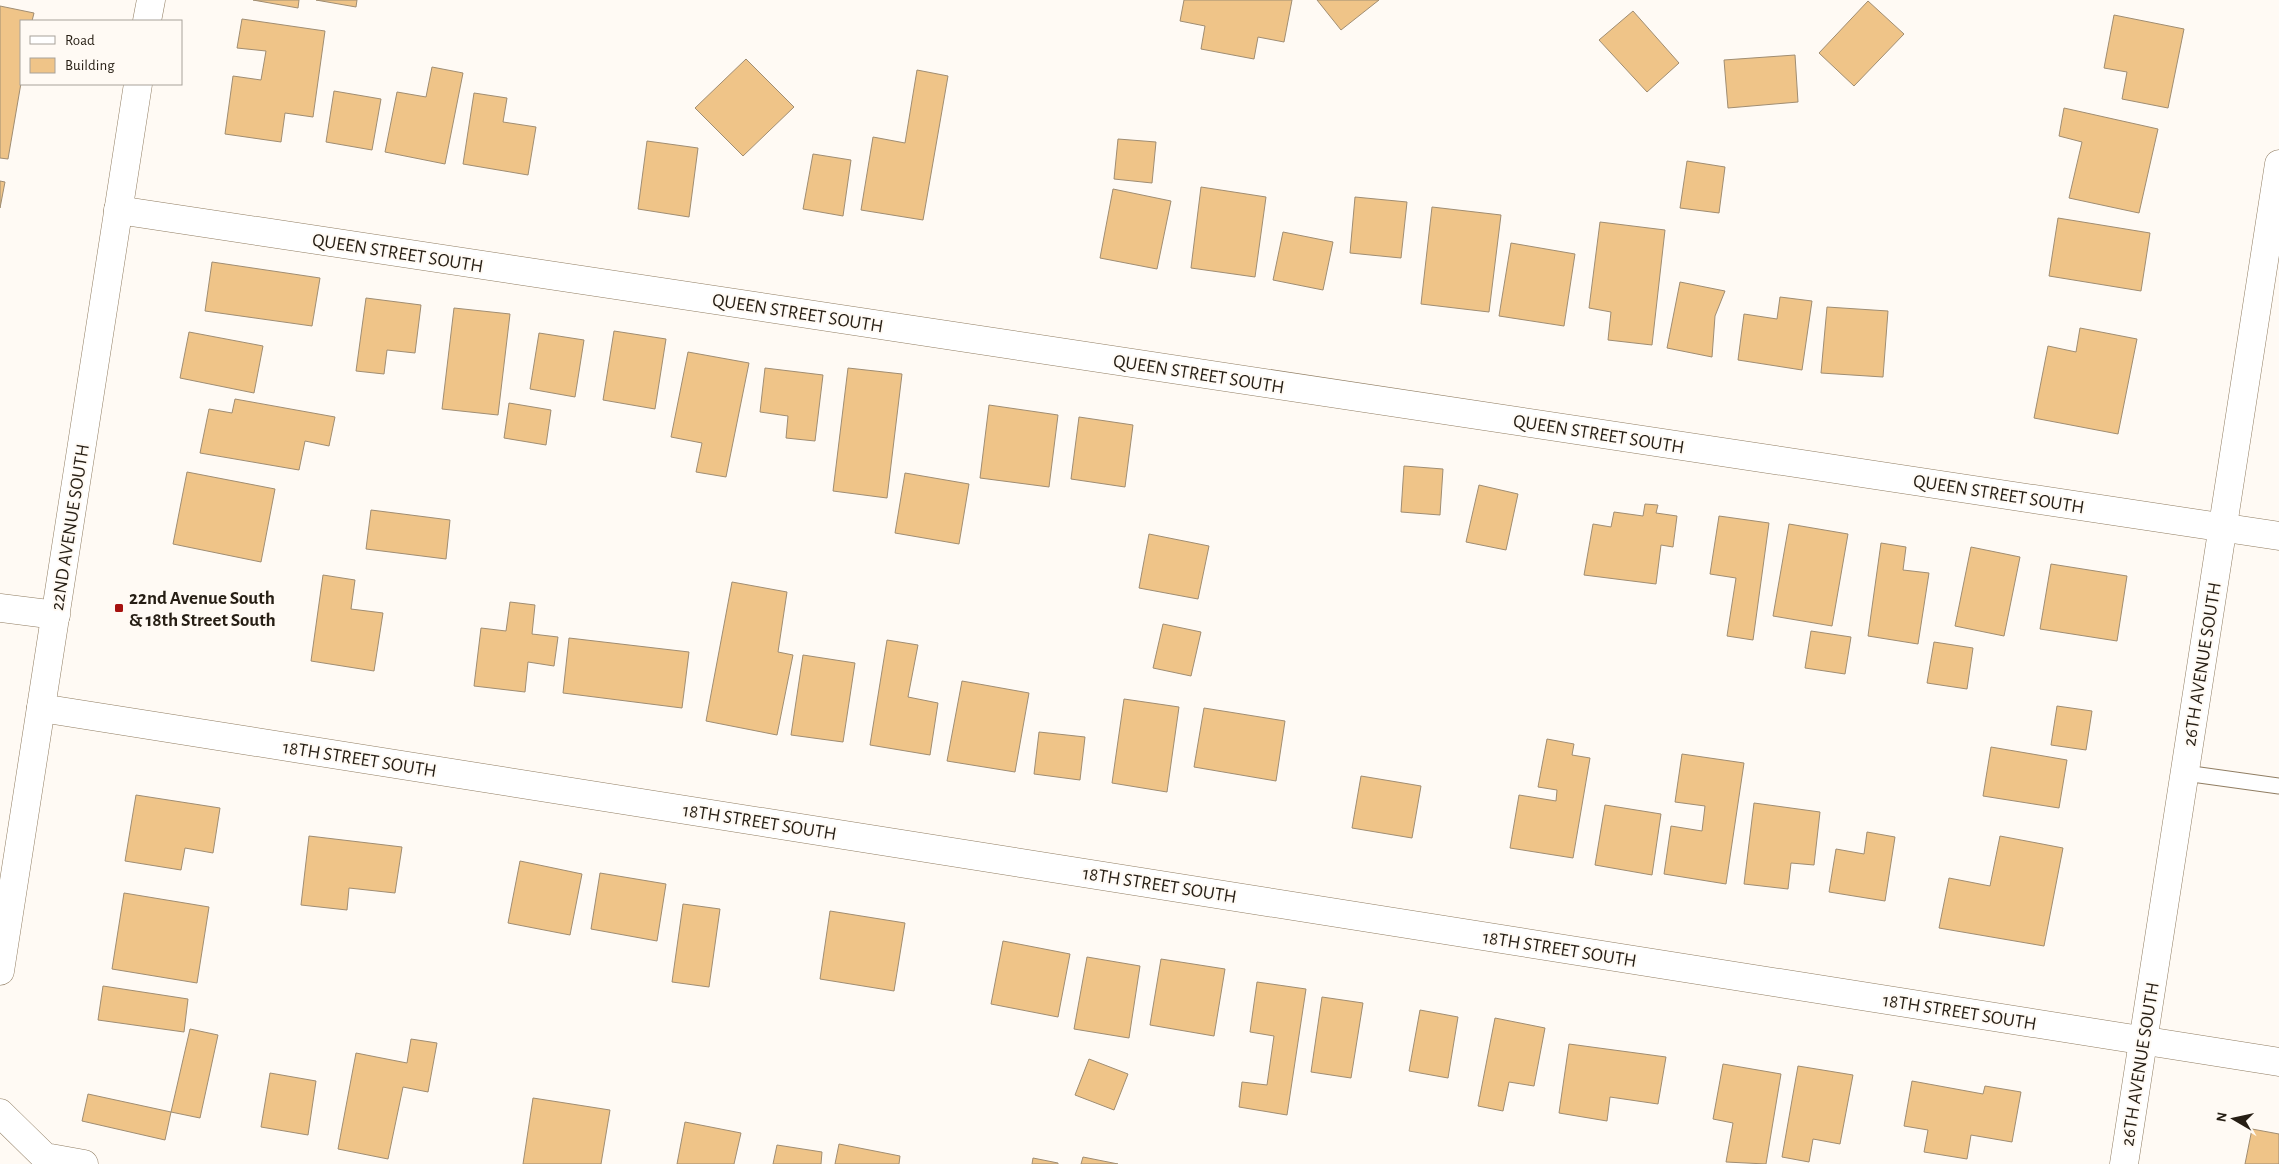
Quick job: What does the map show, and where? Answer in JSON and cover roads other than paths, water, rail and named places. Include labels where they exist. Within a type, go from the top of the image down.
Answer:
[{"type":"street","points":[[147,20],[151,0]]},
{"type":"street","name":"22ND AVENUE SOUTH","points":[[0,971],[138,85]]},
{"type":"street","name":"26TH AVENUE SOUTH","points":[[2124,1164],[2279,164]]},
{"type":"street","name":"QUEEN STREET SOUTH","points":[[118,210],[2279,536]]},
{"type":"street","points":[[0,608],[56,615]]},
{"type":"street","name":"18TH STREET SOUTH","points":[[41,708],[2279,1062]]},
{"type":"street","points":[[0,1113],[45,1157],[84,1164]]},
{"type":"lane","points":[[2185,773],[2279,786]]},
{"type":"place","name":"22nd Avenue South & 18th Street South","points":[[119,608]]}]
